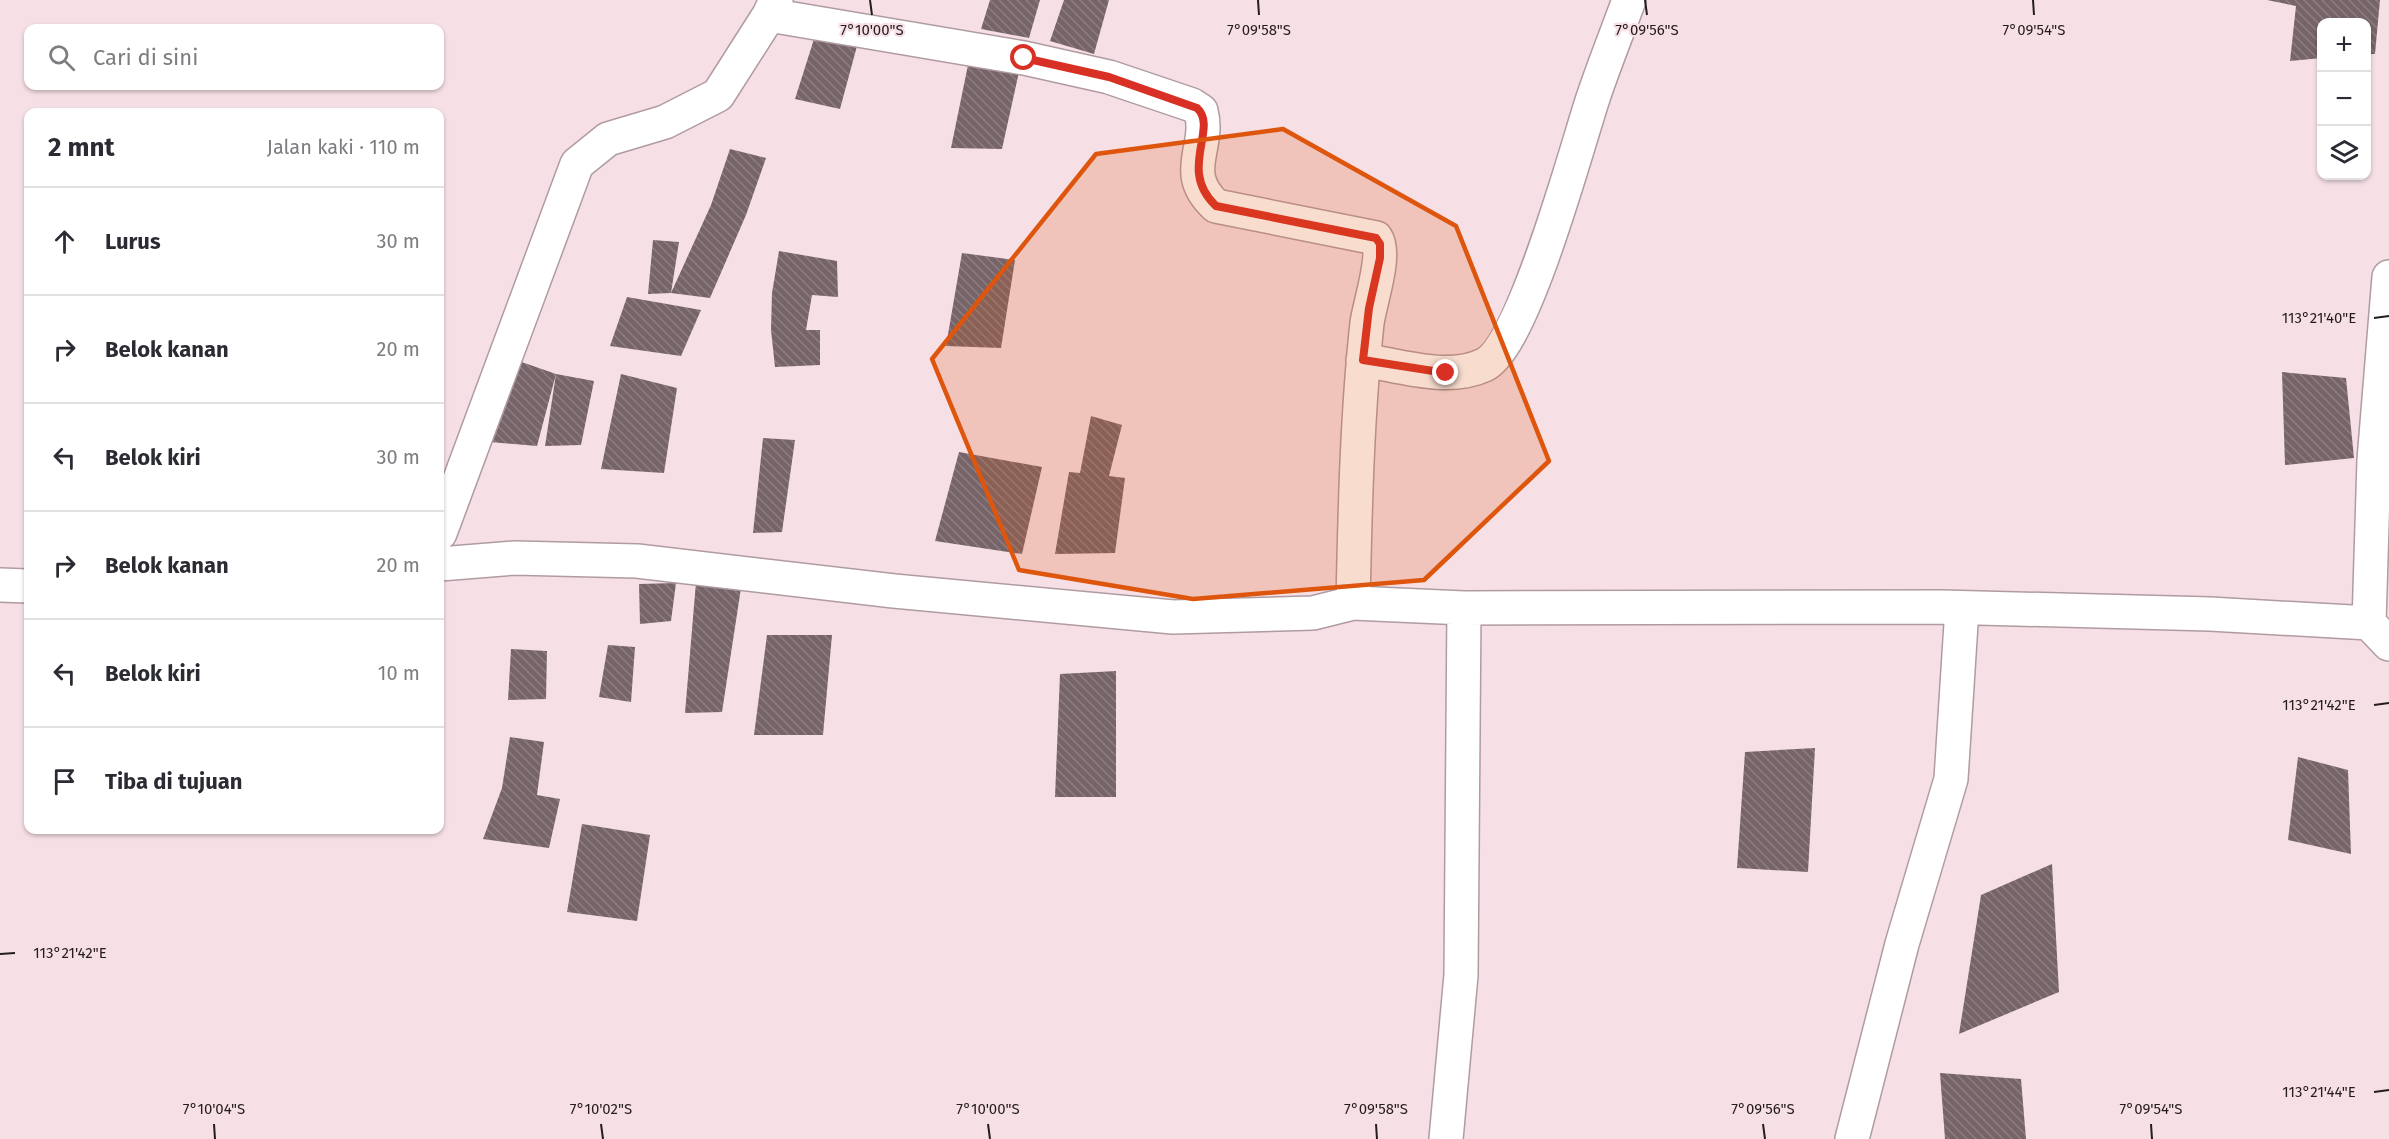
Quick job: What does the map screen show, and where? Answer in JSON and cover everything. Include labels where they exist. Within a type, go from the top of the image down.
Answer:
[{"type":"street","points":[[1363,360],[1446,373],[1485,364],[1500,350],[1532,290],[1594,96],[1629,0]]},
{"type":"street","points":[[444,522],[577,164],[609,139],[664,122],[718,95],[773,8],[1109,77],[1197,108],[1201,111],[1204,129],[1198,150],[1200,185],[1204,195],[1216,206],[1376,238],[1380,244],[1380,258],[1369,308],[1363,360],[1355,485],[1353,603]]},
{"type":"street","points":[[444,564],[515,558],[638,561],[894,591],[1173,617],[1312,613],[1353,603],[1464,608],[1962,608],[2210,614],[2379,633],[2374,460],[2389,277]]},
{"type":"street","points":[[0,585],[24,586]]},
{"type":"street","points":[[1446,1139],[1461,975],[1464,608]]},
{"type":"street","points":[[1852,1139],[1902,944],[1951,779],[1962,608]]},
{"type":"highlighted area","points":[[1283,129],[1456,226],[1549,461],[1424,580],[1193,599],[1019,570],[932,359],[1096,154]]},
{"type":"building","points":[[990,0],[1040,0],[1029,38],[981,29]]},
{"type":"building","points":[[1064,0],[1109,0],[1094,54],[1050,41]]},
{"type":"building","points":[[2267,0],[2380,0],[2375,54],[2371,54],[2371,18],[2317,18],[2317,58],[2290,61],[2296,6]]},
{"type":"building","points":[[814,39],[857,46],[840,109],[795,99]]},
{"type":"building","points":[[968,65],[1019,72],[1002,149],[951,148]]},
{"type":"building","points":[[730,149],[766,158],[746,215],[710,298],[671,293],[711,205]]},
{"type":"building","points":[[653,240],[679,242],[671,293],[648,294]]},
{"type":"building","points":[[779,251],[837,261],[838,297],[812,295],[806,330],[820,330],[820,365],[775,367],[771,330],[772,293]]},
{"type":"building","points":[[962,253],[1015,260],[1001,348],[946,346]]},
{"type":"building","points":[[627,297],[701,310],[681,356],[610,346]]},
{"type":"building","points":[[513,359],[556,374],[537,446],[490,442]]},
{"type":"building","points":[[2282,372],[2346,378],[2354,458],[2285,465]]},
{"type":"building","points":[[556,374],[594,381],[581,445],[545,446]]},
{"type":"building","points":[[621,374],[677,388],[664,473],[601,469]]},
{"type":"building","points":[[1091,416],[1122,425],[1109,476],[1125,478],[1115,553],[1055,554],[1069,472],[1080,473]]},
{"type":"building","points":[[763,438],[795,440],[782,532],[753,533]]},
{"type":"building","points":[[959,452],[1042,467],[1022,554],[935,541]]},
{"type":"building","points":[[696,582],[741,588],[722,712],[685,713]]},
{"type":"building","points":[[676,583],[671,621],[640,624],[639,584]]},
{"type":"building","points":[[767,635],[832,635],[823,735],[754,735]]},
{"type":"building","points":[[608,645],[635,647],[631,702],[599,697]]},
{"type":"building","points":[[511,649],[547,651],[546,699],[508,700]]},
{"type":"building","points":[[1116,671],[1116,797],[1055,797],[1060,674]]},
{"type":"building","points":[[510,737],[544,742],[537,795],[560,799],[549,848],[483,839],[502,788]]},
{"type":"building","points":[[1815,748],[1808,872],[1737,868],[1745,752]]},
{"type":"building","points":[[2298,757],[2348,770],[2351,854],[2288,840]]},
{"type":"building","points":[[582,824],[650,835],[637,921],[567,912]]},
{"type":"building","points":[[2052,864],[2059,992],[1959,1034],[1981,895]]},
{"type":"building","points":[[1940,1073],[2021,1079],[2026,1139],[1945,1139]]},
{"type":"route","points":[[1024,58],[1109,77],[1192,105],[1201,111],[1204,129],[1198,150],[1200,185],[1204,195],[1216,206],[1376,238],[1381,250],[1369,308],[1363,360],[1446,373]]}]
